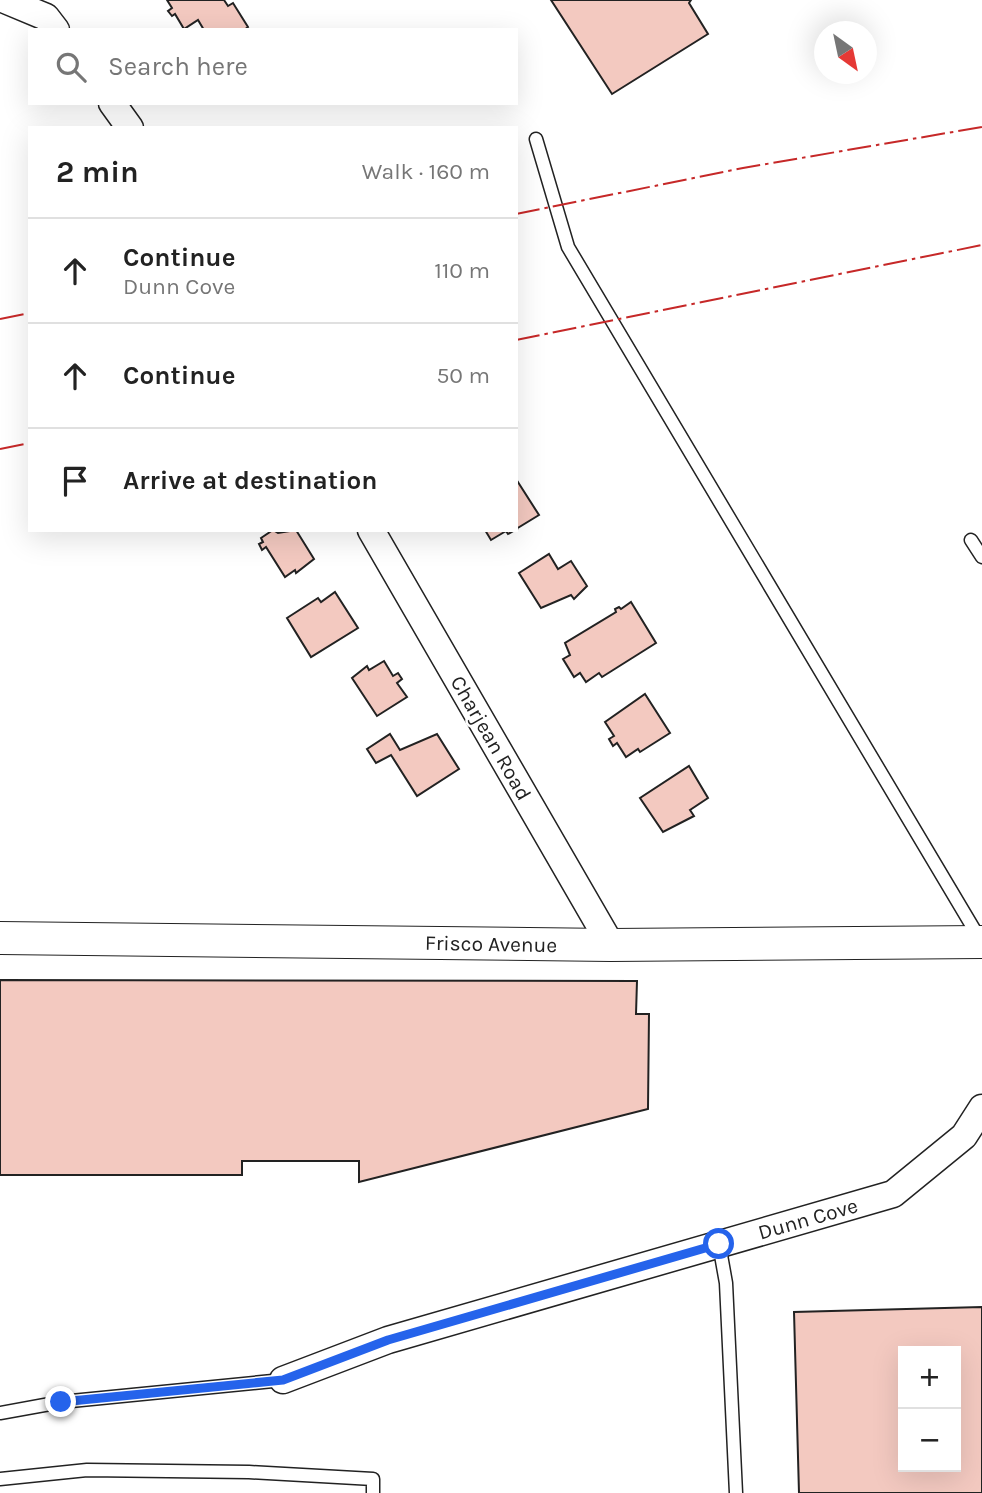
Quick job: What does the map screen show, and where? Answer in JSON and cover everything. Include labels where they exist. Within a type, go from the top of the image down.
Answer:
[{"type":"street","points":[[5,0],[46,17],[54,28]]},
{"type":"street","points":[[113,105],[129,126]]},
{"type":"street","name":"Charjean Road","points":[[372,532],[611,945]]},
{"type":"street","name":"Frisco Avenue","points":[[0,938],[611,945],[982,942]]},
{"type":"street","name":"Dunn Cove","points":[[283,1380],[388,1340],[893,1194],[964,1136],[982,1108]]},
{"type":"lane","points":[[536,139],[568,247],[982,942]]},
{"type":"lane","points":[[971,540],[982,557]]},
{"type":"lane","points":[[719,1244],[726,1283],[736,1493]]},
{"type":"lane","points":[[0,1413],[61,1402],[283,1380]]},
{"type":"lane","points":[[0,1479],[87,1470],[249,1472],[373,1486]]},
{"type":"building","points":[[167,0],[224,0],[228,6],[233,3],[248,27],[203,28],[198,20],[183,28],[175,14],[172,16],[168,11],[172,8]]},
{"type":"building","points":[[551,0],[691,0],[689,3],[708,34],[612,94]]},
{"type":"building","points":[[518,482],[539,515],[518,528]]},
{"type":"building","points":[[270,532],[297,532],[314,559],[296,573],[295,570],[285,577],[266,547],[262,550],[259,544],[263,542],[261,538]]},
{"type":"building","points":[[486,532],[504,532],[491,540]]},
{"type":"building","points":[[549,554],[558,569],[571,561],[587,586],[574,599],[571,595],[541,608],[519,573]]},
{"type":"building","points":[[335,592],[358,628],[311,657],[287,618],[318,598],[321,602]]},
{"type":"building","points":[[631,602],[656,643],[602,677],[599,673],[586,682],[580,673],[574,677],[563,659],[570,655],[565,643],[616,612],[615,609],[621,609]]},
{"type":"building","points":[[384,661],[393,676],[398,673],[402,679],[397,683],[407,697],[377,716],[352,678],[367,666],[369,670]]},
{"type":"building","points":[[645,694],[670,733],[640,752],[638,749],[626,757],[617,743],[613,746],[609,739],[614,736],[605,722]]},
{"type":"building","points":[[390,734],[400,750],[437,734],[459,769],[417,796],[391,755],[376,763],[367,749]]},
{"type":"building","points":[[689,766],[708,798],[690,810],[694,816],[663,832],[640,798]]},
{"type":"building","points":[[0,980],[637,981],[636,1014],[649,1014],[648,1109],[359,1182],[359,1161],[242,1161],[242,1175],[0,1175]]},
{"type":"building","points":[[982,1307],[982,1493],[799,1493],[794,1312]]},
{"type":"power","points":[[518,214],[743,168],[982,127]]},
{"type":"power","points":[[518,340],[982,245]]},
{"type":"power","points":[[0,319],[28,313]]},
{"type":"power","points":[[0,449],[28,443]]},
{"type":"route","points":[[61,1402],[283,1380],[388,1340],[719,1244]]}]
